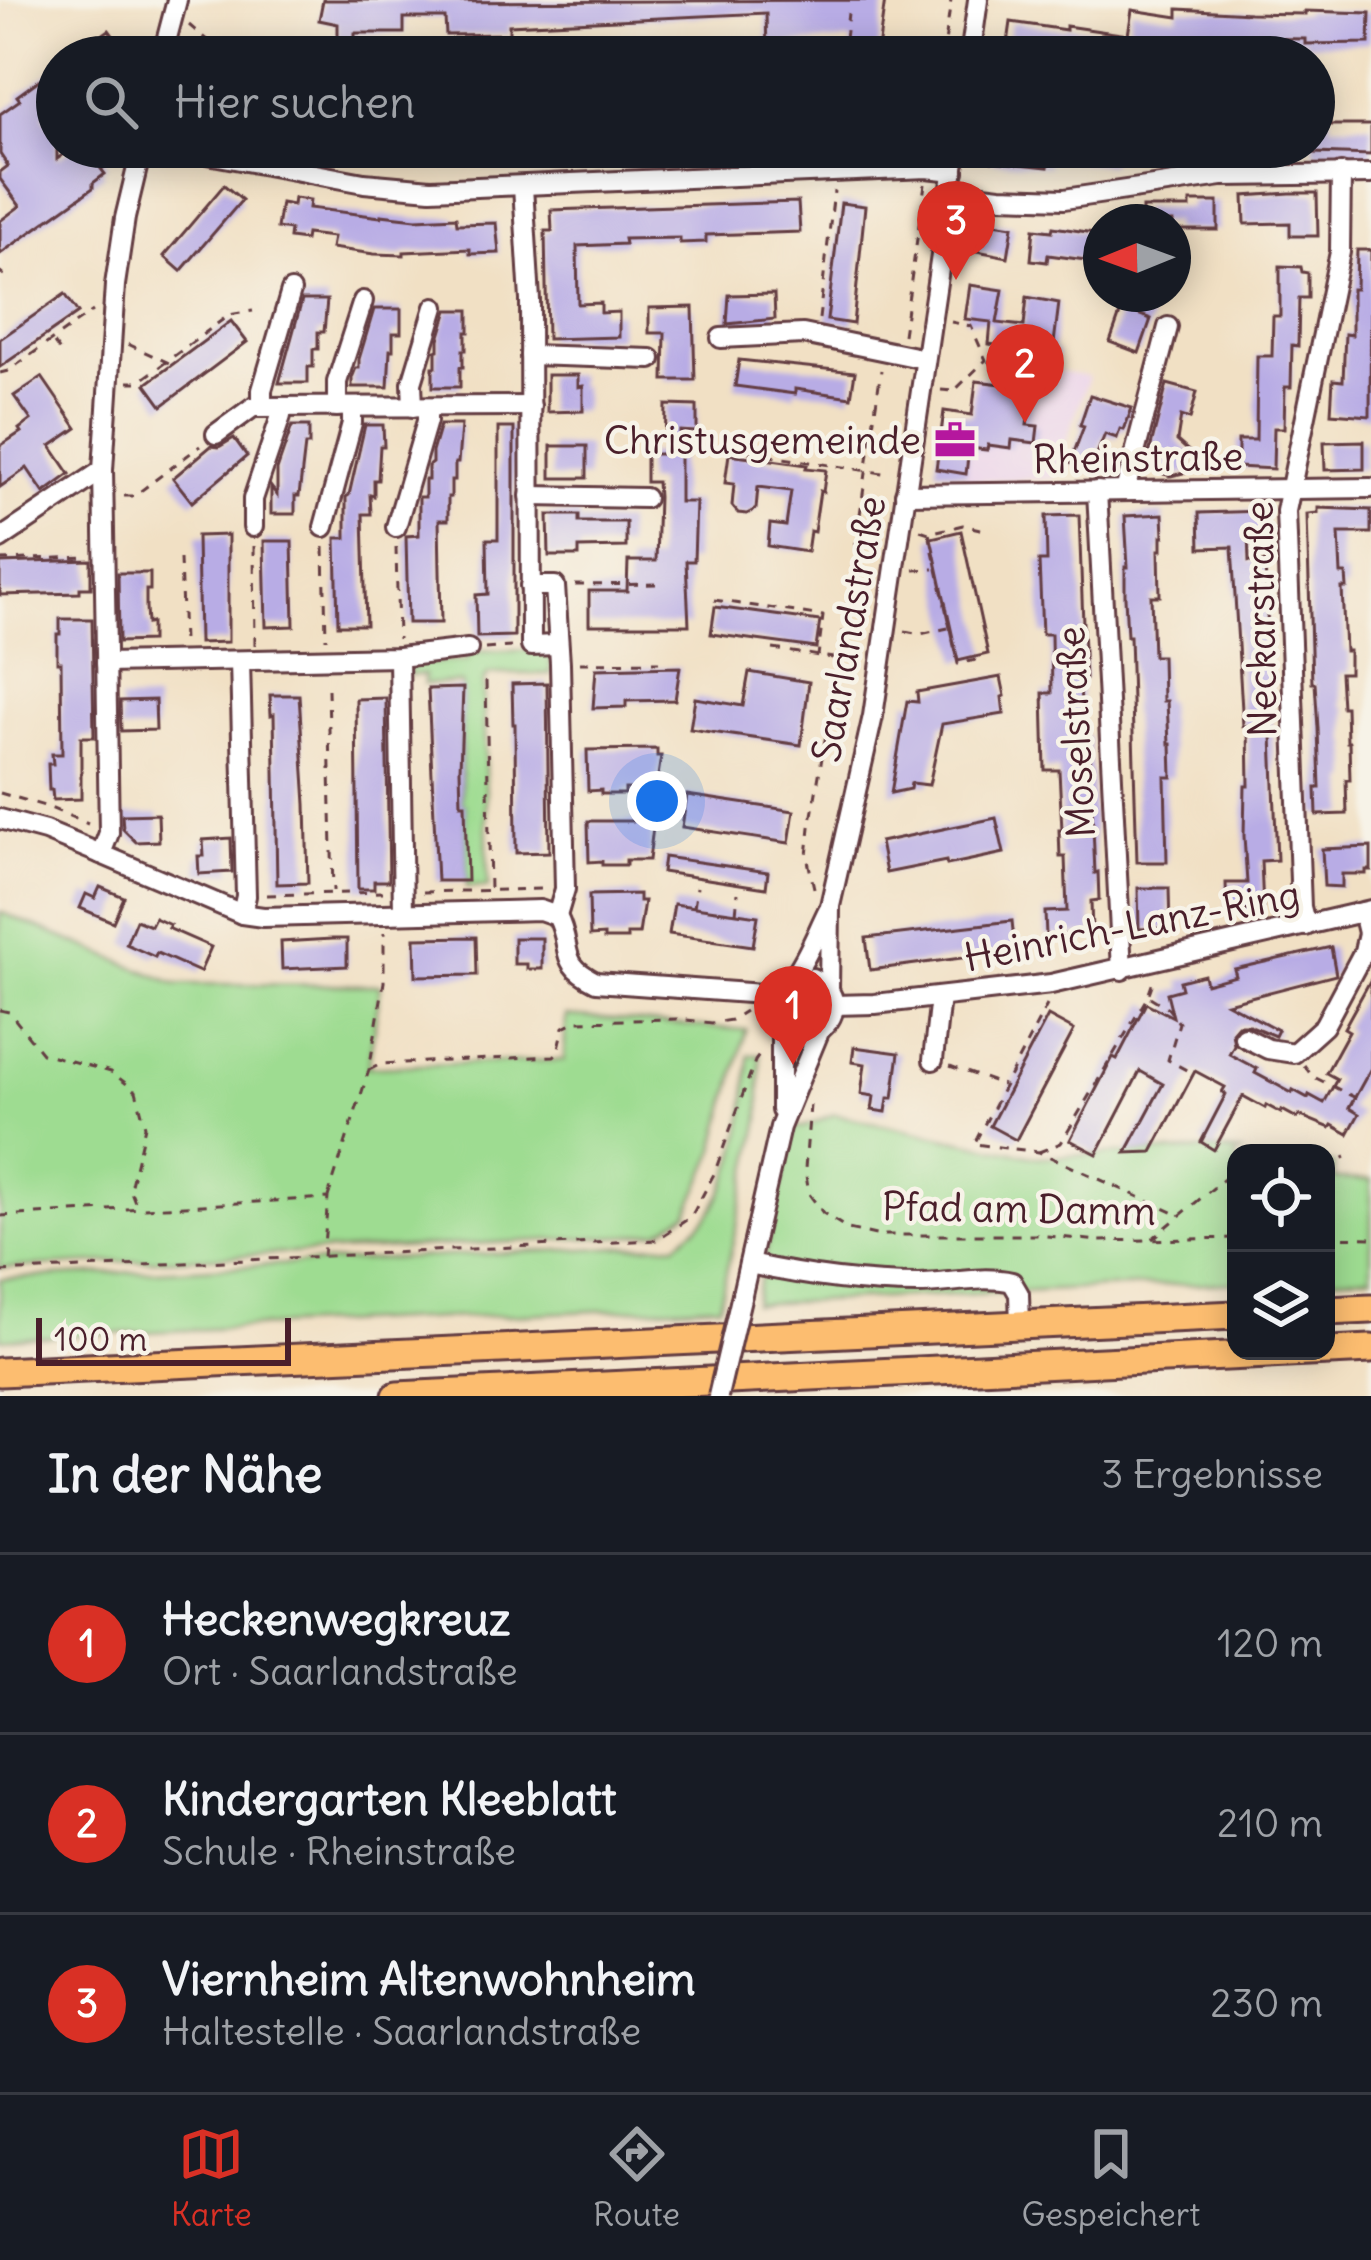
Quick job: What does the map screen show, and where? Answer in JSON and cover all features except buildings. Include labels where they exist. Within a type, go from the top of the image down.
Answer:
[{"type":"highway","points":[[1335,1311],[1371,1309]]},
{"type":"highway","points":[[0,1372],[1227,1315]]},
{"type":"highway","points":[[397,1396],[881,1383],[1371,1349]]},
{"type":"street","points":[[973,36],[978,0]]},
{"type":"street","points":[[101,854],[109,833],[104,470],[110,335],[125,218],[137,168]]},
{"type":"street","points":[[283,168],[431,189],[927,168],[1000,197],[1064,199],[1222,176],[1371,174]]},
{"type":"street","name":"Saarlandstraße","points":[[790,980],[822,900],[872,716],[954,168]]},
{"type":"street","name":"Neckarstraße","points":[[1306,926],[1301,907],[1286,511],[1340,252],[1341,172]]},
{"type":"street","points":[[523,187],[530,300],[531,646],[559,654]]},
{"type":"street","points":[[253,526],[266,407],[262,389],[291,291]]},
{"type":"street","points":[[324,527],[352,423],[337,382],[362,301]]},
{"type":"street","points":[[396,527],[427,421],[412,383],[435,307]]},
{"type":"street","points":[[1125,491],[1168,327]]},
{"type":"street","points":[[721,338],[803,334],[925,359]]},
{"type":"street","points":[[530,356],[651,359]]},
{"type":"street","points":[[216,434],[266,407],[531,406]]},
{"type":"street","points":[[0,539],[104,470]]},
{"type":"street","name":"Rheinstraße","points":[[907,485],[1097,491],[1371,488]]},
{"type":"street","name":"Moselstraße","points":[[1097,491],[1122,970]]},
{"type":"street","points":[[530,496],[645,498]]},
{"type":"street","points":[[530,586],[555,586],[565,889],[557,916]]},
{"type":"street","points":[[106,663],[399,658],[469,650]]},
{"type":"street","points":[[393,913],[402,892],[399,658]]},
{"type":"street","points":[[244,905],[248,660]]},
{"type":"street","points":[[0,819],[45,831],[244,905],[263,917],[540,910],[557,916],[576,972],[596,982],[776,995]]},
{"type":"street","name":"Saarlandstraße","points":[[822,900],[831,998]]},
{"type":"street","points":[[1244,1037],[1268,1049],[1294,1053],[1324,1026],[1364,951],[1367,911]]},
{"type":"street","name":"Heinrich-Lanz-Ring","points":[[831,998],[875,1004],[1043,986],[1367,911]]},
{"type":"street","points":[[718,1396],[780,1127],[783,1081],[776,995],[790,980],[812,978],[831,998],[830,1021],[819,1033],[780,1127]]},
{"type":"street","points":[[933,1060],[940,998]]},
{"type":"street","points":[[781,1025],[798,1036],[819,1033]]},
{"type":"street","points":[[749,1264],[869,1282],[921,1284],[997,1278],[1012,1282],[1019,1294],[1020,1325]]},
{"type":"path","points":[[946,36],[951,0]]},
{"type":"path","points":[[175,8],[202,36]]},
{"type":"path","points":[[845,36],[848,13]]},
{"type":"path","points":[[822,900],[807,856],[808,841],[868,470],[927,168]]},
{"type":"path","points":[[817,337],[834,171]]},
{"type":"path","points":[[0,373],[89,312],[112,307]]},
{"type":"path","points":[[108,381],[139,382],[229,315],[253,311]]},
{"type":"path","points":[[932,320],[971,326],[986,360],[1004,374]]},
{"type":"path","points":[[110,335],[169,363]]},
{"type":"path","points":[[52,340],[63,356]]},
{"type":"path","points":[[921,387],[955,392],[986,360]]},
{"type":"path","points":[[104,497],[134,496],[216,434]]},
{"type":"path","points":[[731,450],[868,470],[907,485]]},
{"type":"path","points":[[180,461],[186,468]]},
{"type":"path","points":[[151,483],[155,489]]},
{"type":"path","points":[[900,526],[928,533],[963,525],[984,530]]},
{"type":"path","points":[[248,660],[253,526]]},
{"type":"path","points":[[324,527],[326,658]]},
{"type":"path","points":[[396,527],[399,658]]},
{"type":"path","points":[[928,533],[958,664],[985,658]]},
{"type":"path","points":[[0,560],[105,556]]},
{"type":"path","points":[[180,559],[184,662]]},
{"type":"path","points":[[894,566],[921,572],[936,568]]},
{"type":"path","points":[[555,586],[665,584]]},
{"type":"path","points":[[714,601],[823,616],[818,656]]},
{"type":"path","points":[[885,628],[920,634],[950,628]]},
{"type":"path","points":[[469,650],[531,646]]},
{"type":"path","points":[[772,649],[880,665]]},
{"type":"path","points":[[559,654],[659,662]]},
{"type":"path","points":[[486,681],[490,890]]},
{"type":"path","points":[[328,688],[333,894]]},
{"type":"path","points":[[0,793],[109,833]]},
{"type":"path","points":[[694,907],[697,887]]},
{"type":"path","points":[[244,905],[333,894],[565,889]]},
{"type":"path","points":[[736,913],[739,892]]},
{"type":"path","points":[[323,1257],[328,1198],[369,1070],[393,913]]},
{"type":"path","points":[[1039,1152],[1061,1143],[1148,996],[1161,961]]},
{"type":"path","points":[[1043,986],[1047,1008],[974,1144],[1039,1152],[1179,1214]]},
{"type":"path","points":[[1148,996],[1176,1016],[1179,1023],[1168,1060],[1192,1073]]},
{"type":"path","points":[[369,1070],[381,1064],[554,1056],[564,1028],[576,1022],[712,1022],[731,1020],[757,1005]]},
{"type":"path","points":[[0,1010],[9,1012],[42,1052],[111,1072],[136,1091],[145,1126],[130,1189],[137,1209]]},
{"type":"path","points":[[0,1272],[656,1240],[691,1217],[714,1174],[755,1060],[764,1049]]},
{"type":"path","points":[[1294,1053],[1312,1076],[1358,1099]]},
{"type":"path","points":[[933,1060],[1005,1086]]},
{"type":"path","name":"Pfad am Damm","points":[[811,1090],[805,1169],[809,1194],[824,1213],[848,1229],[876,1235],[1036,1235],[1100,1241],[1227,1238]]},
{"type":"path","points":[[1335,1158],[1346,1157]]},
{"type":"path","points":[[1150,1240],[1227,1176]]},
{"type":"path","points":[[0,1216],[328,1198]]},
{"type":"path","points":[[1335,1237],[1371,1238]]},
{"type":"shaded area","points":[[1005,366],[1051,380],[1054,370],[1089,377],[1053,479],[965,480],[978,408],[971,407],[974,377],[1002,380]]},
{"type":"green space","points":[[541,650],[549,656],[551,674],[489,674],[483,682],[488,887],[467,887],[465,805],[461,804],[462,683],[424,684],[424,675],[408,675],[410,667],[467,661],[468,652]]},
{"type":"green space","points":[[0,912],[176,984],[381,985],[368,1067],[564,1060],[566,1016],[746,1030],[714,1154],[688,1213],[660,1231],[0,1268]]},
{"type":"green space","points":[[749,1055],[760,1055],[760,1120],[719,1305],[0,1339],[0,1279],[676,1244],[708,1217],[730,1175],[744,1116]]},
{"type":"green space","points":[[834,1114],[1037,1157],[1227,1151],[1227,1282],[754,1304],[795,1127]]},
{"type":"green space","points":[[1335,1179],[1371,1180],[1371,1276],[1335,1278]]},
{"type":"place","name":"Viernheim Altenwohnheim","points":[[956,280]]},
{"type":"place","name":"Kindergarten Kleeblatt","points":[[1025,423]]},
{"type":"place","name":"Christusgemeinde","points":[[955,440]]},
{"type":"place","name":"Heckenwegkreuz","points":[[793,1065]]}]
